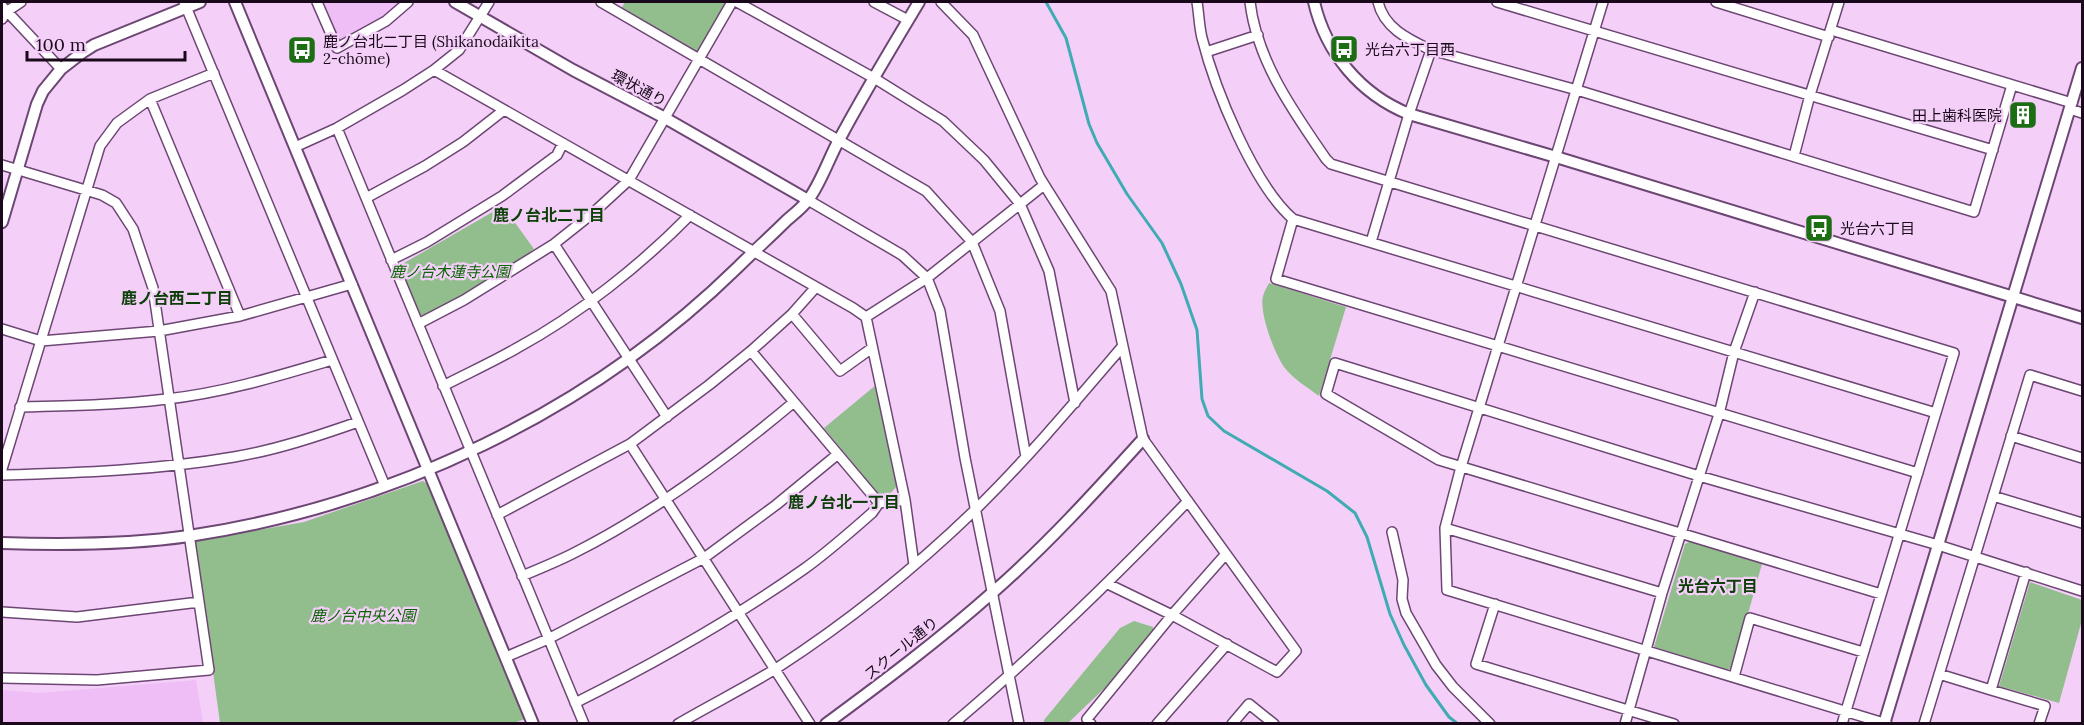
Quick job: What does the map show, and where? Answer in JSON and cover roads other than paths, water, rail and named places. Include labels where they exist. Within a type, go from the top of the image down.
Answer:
[{"type":"street","points":[[21,2],[3,12],[61,69]]},
{"type":"street","points":[[2,222],[37,104],[43,91],[61,69],[70,60],[94,45],[185,4],[200,2]]},
{"type":"street","points":[[235,2],[533,723]]},
{"type":"street","points":[[317,2],[337,48],[386,21],[408,2]]},
{"type":"street","name":"環状通り","points":[[455,2],[808,200]]},
{"type":"street","points":[[295,147],[337,128],[403,90],[434,69],[459,50],[489,2]]},
{"type":"street","points":[[601,2],[926,190],[972,242],[1000,311],[1026,457]]},
{"type":"street","points":[[418,324],[464,300],[554,244],[629,180],[732,2]]},
{"type":"street","points":[[737,2],[874,78],[943,121],[984,160],[1020,204],[1048,271],[1074,403]]},
{"type":"street","points":[[874,2],[908,20]]},
{"type":"street","points":[[2,543],[65,545],[189,536],[262,521],[329,505],[429,470],[531,420],[629,358],[719,286],[808,200],[839,140],[919,2]]},
{"type":"street","points":[[941,2],[973,35],[1044,186],[1111,291],[1143,439],[1296,651],[1277,672],[1172,615],[1108,584]]},
{"type":"street","points":[[1197,2],[1206,52],[1229,116],[1248,157],[1282,209],[1293,219],[1936,413]]},
{"type":"street","points":[[1250,2],[1258,35],[1281,92],[1331,164],[1954,353],[1842,723]]},
{"type":"street","points":[[1314,2],[1326,37],[1354,79],[1389,106],[1408,114],[2082,318]]},
{"type":"street","points":[[1378,2],[1380,13],[1395,30],[1431,50],[1577,90],[1974,212],[2012,85]]},
{"type":"street","points":[[1497,2],[1993,150]]},
{"type":"street","points":[[1603,2],[1461,468],[1445,528],[1446,590],[1885,723],[2082,68]]},
{"type":"street","points":[[1716,2],[2012,85],[2071,106],[2082,113]]},
{"type":"street","points":[[1794,156],[1839,2]]},
{"type":"street","points":[[185,4],[385,486]]},
{"type":"street","points":[[1206,52],[1258,35]]},
{"type":"street","points":[[1371,242],[1408,114],[1431,50]]},
{"type":"street","points":[[434,69],[866,317],[905,500],[914,565]]},
{"type":"street","points":[[2,469],[100,146],[117,123],[150,99],[214,73]]},
{"type":"street","points":[[150,99],[240,316]]},
{"type":"street","points":[[366,198],[425,166],[504,110]]},
{"type":"street","points":[[337,128],[584,723]]},
{"type":"street","points":[[392,260],[437,236],[502,196],[556,155],[563,143]]},
{"type":"street","points":[[2,165],[102,195],[116,203],[133,229],[153,288],[209,670],[97,680],[2,678]]},
{"type":"street","points":[[866,317],[927,278],[1044,186]]},
{"type":"street","points":[[808,200],[902,255],[927,278],[940,311],[975,510],[1019,723]]},
{"type":"street","points":[[443,386],[518,348],[590,300],[661,245],[690,215]]},
{"type":"street","points":[[1293,219],[1276,279],[1918,473]]},
{"type":"street","points":[[554,244],[667,417]]},
{"type":"street","points":[[2,329],[40,341],[159,331],[240,316],[352,284]]},
{"type":"street","points":[[497,515],[630,444],[751,351],[792,314],[816,287]]},
{"type":"street","points":[[1625,723],[1662,593],[1719,414],[1734,352],[1755,292]]},
{"type":"street","points":[[792,314],[840,371],[872,348]]},
{"type":"street","points":[[678,723],[776,669],[837,626],[914,565],[975,510],[1026,457],[1122,347]]},
{"type":"street","points":[[751,351],[879,503]]},
{"type":"street","points":[[20,407],[90,406],[169,399],[258,382],[332,360]]},
{"type":"street","points":[[1881,594],[1439,460],[1326,394],[1335,363],[1699,476],[1899,533],[2082,591]]},
{"type":"street","points":[[1924,723],[2030,375],[2082,391]]},
{"type":"street","points":[[522,576],[573,554],[666,499],[725,458],[794,402]]},
{"type":"street","points":[[2,475],[87,473],[179,465],[236,457],[323,434],[358,422]]},
{"type":"street","points":[[2011,436],[2082,458]]},
{"type":"street","name":"スクール通り","points":[[826,723],[896,673],[993,592],[1086,502],[1143,439]]},
{"type":"street","points":[[630,444],[810,723]]},
{"type":"street","points":[[506,657],[548,639],[704,558],[776,505],[838,454]]},
{"type":"street","points":[[1993,496],[2082,523]]},
{"type":"street","points":[[576,703],[697,639],[806,568],[872,513],[879,503],[905,500]]},
{"type":"street","points":[[954,723],[1009,677],[1108,584],[1188,501]]},
{"type":"street","points":[[1445,528],[1662,593]]},
{"type":"street","points":[[1392,532],[1406,613],[1447,680],[1490,723]]},
{"type":"street","points":[[1091,723],[1087,718],[1225,555]]},
{"type":"street","points":[[1991,690],[2026,572]]},
{"type":"street","points":[[2,612],[77,617],[199,602]]},
{"type":"street","points":[[1495,604],[1476,664],[1674,723]]},
{"type":"street","points":[[1734,677],[1750,618],[1863,652]]},
{"type":"street","points":[[1156,723],[1227,644]]},
{"type":"street","points":[[1939,674],[2044,706],[2039,723]]},
{"type":"street","points":[[1232,723],[1249,704],[1274,723]]},
{"type":"waterway","points":[[1046,2],[1066,38],[1089,124],[1097,143],[1127,194],[1162,243],[1181,284],[1197,330],[1202,399],[1208,416],[1224,431],[1327,491],[1355,513],[1367,537],[1390,614],[1404,645],[1426,685],[1449,717],[1458,724]]},
{"type":"place","name":"光台六丁目西","points":[[1344,49]]},
{"type":"place","name":"鹿ノ台北二丁目 (Shikanodaikita 2-chōme)","points":[[302,50]]},
{"type":"place","name":"田上歯科医院","points":[[2023,115]]},
{"type":"place","name":"光台六丁目","points":[[1819,228]]},
{"type":"district","name":"鹿ノ台北二丁目","points":[[549,215]]},
{"type":"district","name":"鹿ノ台西二丁目","points":[[177,298]]},
{"type":"district","name":"鹿ノ台北一丁目","points":[[844,502]]},
{"type":"district","name":"光台六丁目","points":[[1718,586]]},
{"type":"park label","name":"鹿ノ台木蓮寺公園","points":[[450,271]]},
{"type":"park label","name":"鹿ノ台中央公園","points":[[363,615]]}]
